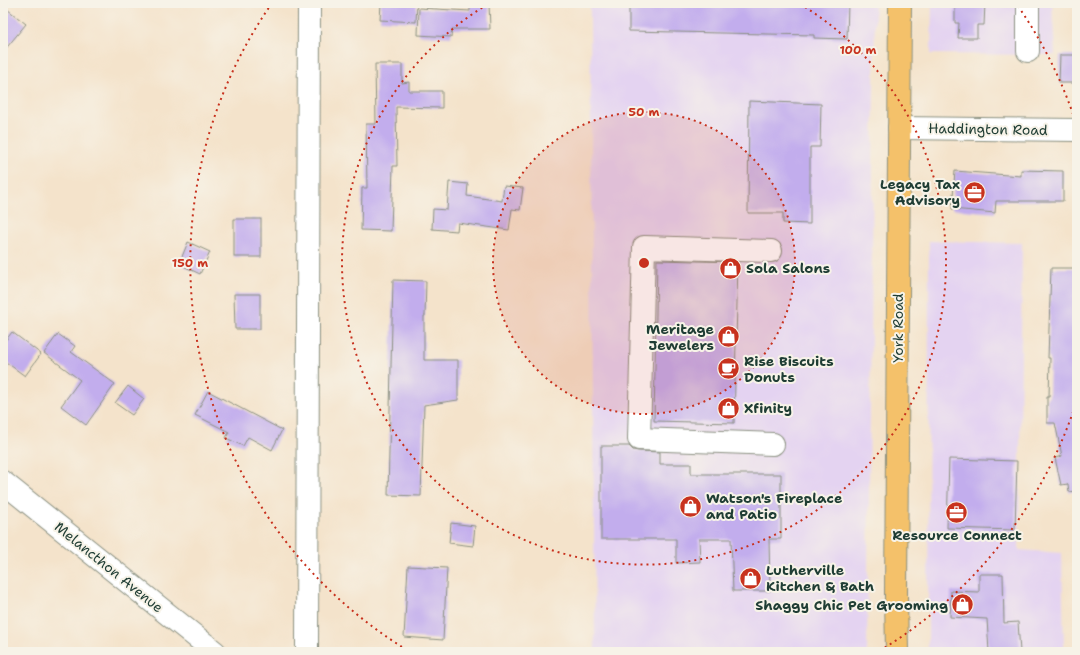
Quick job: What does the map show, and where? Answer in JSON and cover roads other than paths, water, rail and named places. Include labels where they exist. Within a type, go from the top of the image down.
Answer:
[{"type":"main road","name":"York Road","points":[[897,652],[896,588],[900,3]]},
{"type":"street","points":[[307,652],[309,3]]},
{"type":"street","points":[[1028,3],[1028,51]]},
{"type":"street","name":"Haddington Road","points":[[899,128],[1077,130]]},
{"type":"street","points":[[771,251],[644,247],[639,439],[773,444]]},
{"type":"street","name":"Melancthon Avenue","points":[[3,482],[215,652]]},
{"type":"place","name":"Legacy Tax Advisory","points":[[975,192]]},
{"type":"place","name":"Sola Salons","points":[[730,268]]},
{"type":"place","name":"Meritage Jewelers","points":[[729,337]]},
{"type":"place","name":"Rise Biscuits Donuts","points":[[729,369]]},
{"type":"place","name":"Xfinity","points":[[729,408]]},
{"type":"place","name":"Watson's Fireplace and Patio","points":[[691,506]]},
{"type":"place","name":"Resource Connect","points":[[957,513]]},
{"type":"place","name":"Lutherville Kitchen & Bath","points":[[751,578]]},
{"type":"place","name":"Shaggy Chic Pet Grooming","points":[[963,605]]}]
